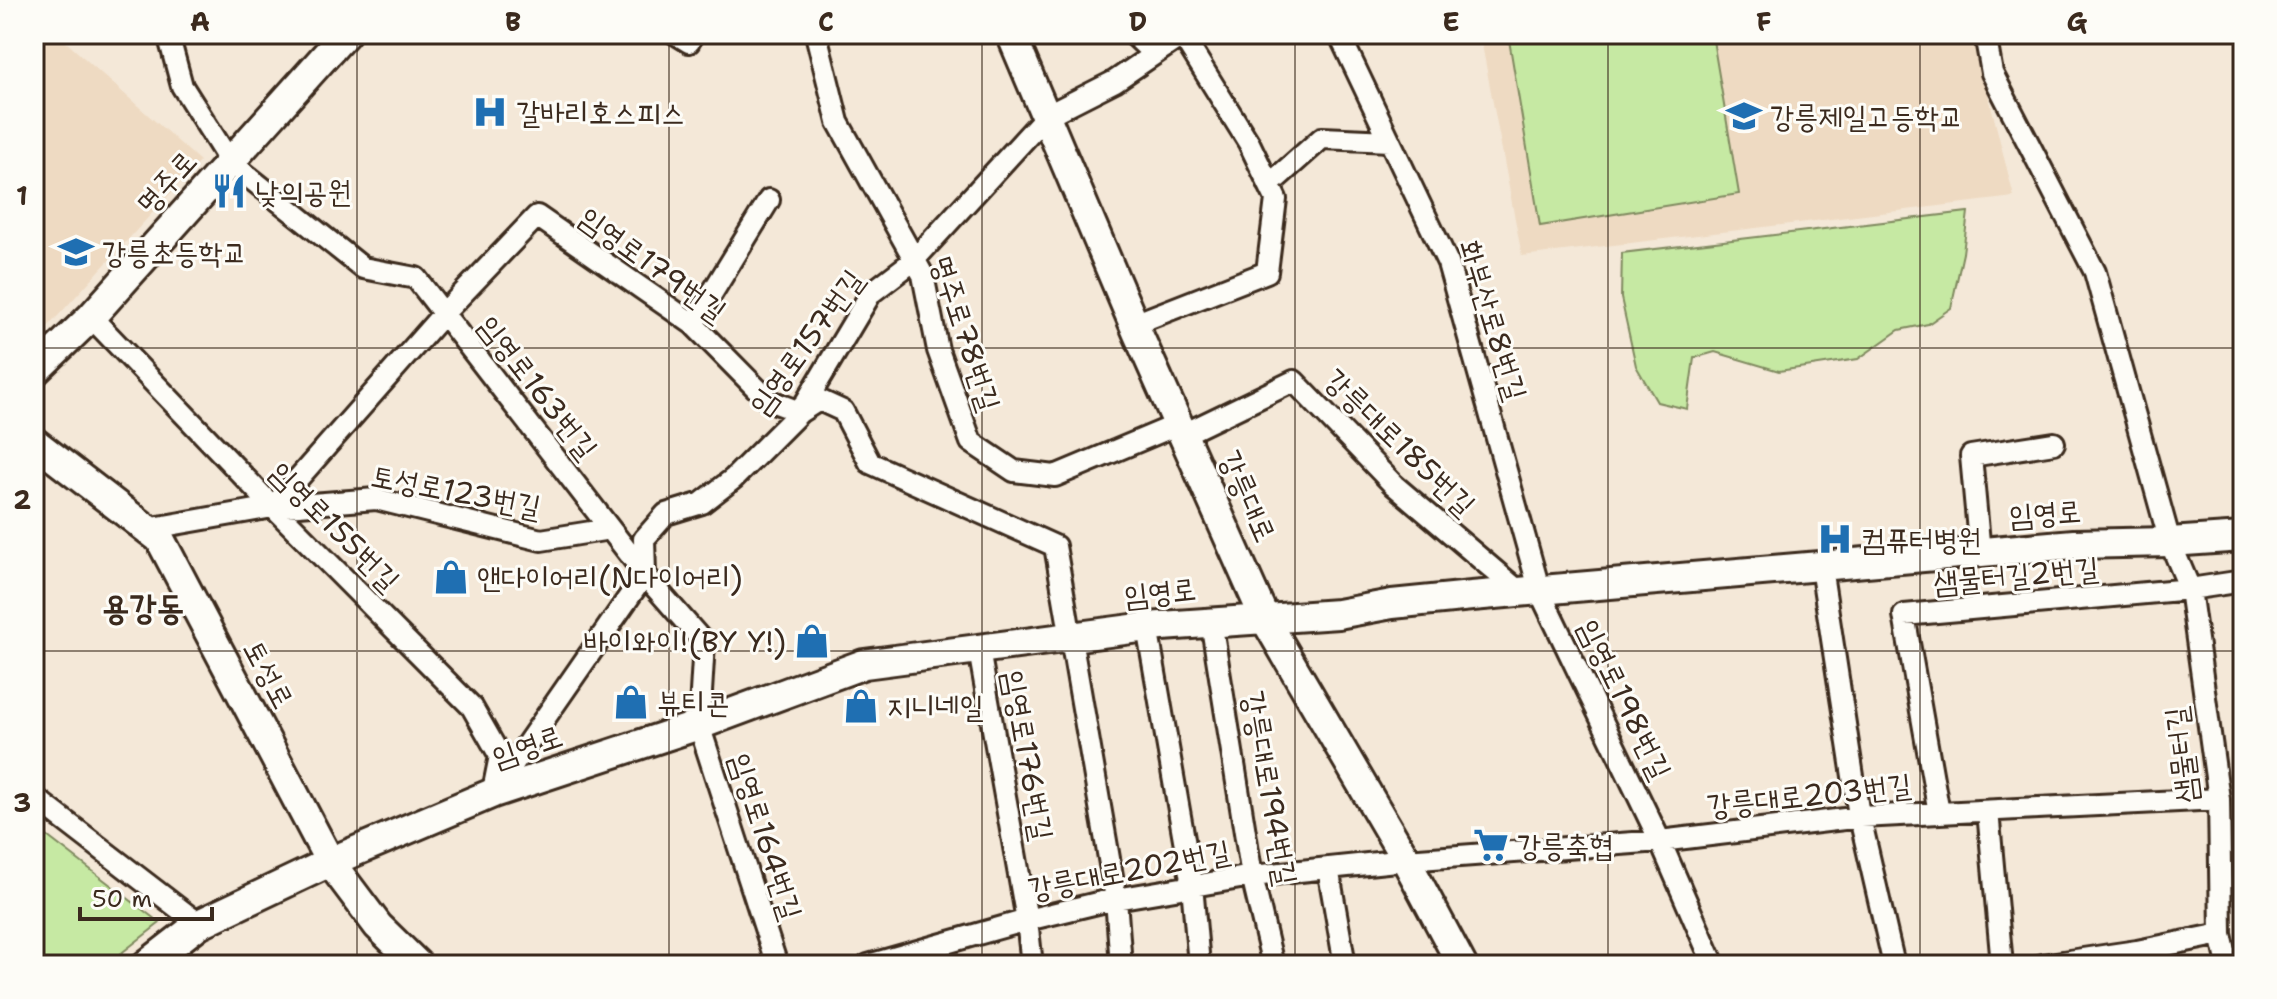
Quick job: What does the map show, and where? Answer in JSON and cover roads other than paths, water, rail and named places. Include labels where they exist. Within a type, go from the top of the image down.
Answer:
[{"type":"street","name":"임영로163번길","points":[[168,34],[182,86],[230,162],[363,268],[416,278],[645,574],[704,643],[699,725]]},
{"type":"street","name":"명주로","points":[[34,372],[91,317],[345,34]]},
{"type":"street","name":"명주로78번길","points":[[816,34],[838,122],[923,275],[938,350],[971,442],[1014,471],[1055,476],[1182,429]]},
{"type":"street","name":"강릉대로","points":[[1011,34],[1134,324],[1265,619],[1406,860],[1462,965]]},
{"type":"street","points":[[1133,34],[1154,54]]},
{"type":"street","name":"화부산로8번길","points":[[1339,34],[1448,263],[1531,593]]},
{"type":"street","name":"샘물터길","points":[[1985,34],[1992,73],[2095,272],[2170,542],[2190,589],[2219,799],[2221,934],[2228,965]]},
{"type":"street","points":[[1046,116],[1115,81],[1183,35],[1249,143],[1276,199],[1267,272],[1134,324]]},
{"type":"street","name":"임영로157번길","points":[[645,574],[644,539],[666,514],[702,503],[733,479],[800,412],[871,293],[913,261],[1046,116]]},
{"type":"street","points":[[1269,185],[1322,138],[1390,141]]},
{"type":"street","points":[[693,324],[769,200]]},
{"type":"street","name":"임영로179번길","points":[[273,507],[443,314],[537,216],[693,324],[768,400],[800,412]]},
{"type":"street","name":"임영로155번길","points":[[91,317],[273,507],[472,707],[500,756],[493,793]]},
{"type":"street","name":"강릉대로185번길","points":[[1182,429],[1294,381],[1394,485],[1531,593]]},
{"type":"street","points":[[800,412],[819,400],[843,411],[870,463],[1055,546],[1116,899],[1121,965]]},
{"type":"street","name":"토성로","points":[[34,442],[160,539],[330,862],[378,926],[418,965]]},
{"type":"street","points":[[1980,553],[1971,456],[2054,443]]},
{"type":"street","name":"토성로123번길","points":[[147,529],[273,507],[376,499],[541,540],[610,529]]},
{"type":"street","name":"임영로","points":[[146,965],[199,924],[330,862],[493,793],[699,725],[864,664],[1147,627],[1338,614],[1392,604],[1617,583],[2074,544],[2243,537]]},
{"type":"street","points":[[1821,567],[1861,817],[1894,965]]},
{"type":"street","points":[[493,793],[645,574]]},
{"type":"street","points":[[2190,589],[2243,581]]},
{"type":"street","name":"샘물터길2번길","points":[[1939,813],[1904,615],[2190,589]]},
{"type":"street","name":"임영로198번길","points":[[1531,593],[1660,841],[1714,965]]},
{"type":"street","name":"강릉대로194번길","points":[[1211,621],[1252,876],[1273,965]]},
{"type":"street","points":[[1147,627],[1192,885],[1199,965]]},
{"type":"street","name":"임영로176번길","points":[[979,650],[1027,920],[1032,965]]},
{"type":"street","name":"임영로164번길","points":[[699,725],[777,965]]},
{"type":"street","points":[[34,797],[199,924]]},
{"type":"street","name":"강릉대로203번길","points":[[1406,860],[1660,841],[1861,817],[2219,799]]},
{"type":"street","points":[[1988,811],[2002,965]]},
{"type":"street","name":"강릉대로202번길","points":[[868,965],[1027,920],[1116,899],[1252,876],[1406,860]]},
{"type":"street","points":[[1328,868],[1345,965]]},
{"type":"street","points":[[2042,965],[2080,962],[2221,934]]},
{"type":"place","name":"갈바리호스피스","points":[[490,112]]},
{"type":"place","name":"강릉제일고등학교","points":[[1744,116]]},
{"type":"place","name":"낮의공원","points":[[229,191]]},
{"type":"place","name":"강릉초등학교","points":[[76,252]]},
{"type":"place","name":"컴퓨터병원","points":[[1835,539]]},
{"type":"place","name":"앤다이어리(N다이어리)","points":[[451,577]]},
{"type":"place","name":"바이와이!(BY Y!)","points":[[812,641]]},
{"type":"place","name":"뷰티콘","points":[[631,702]]},
{"type":"place","name":"지니네일","points":[[861,706]]},
{"type":"place","name":"강릉축협","points":[[1491,845]]},
{"type":"district","name":"용강동","points":[[143,607]]}]
